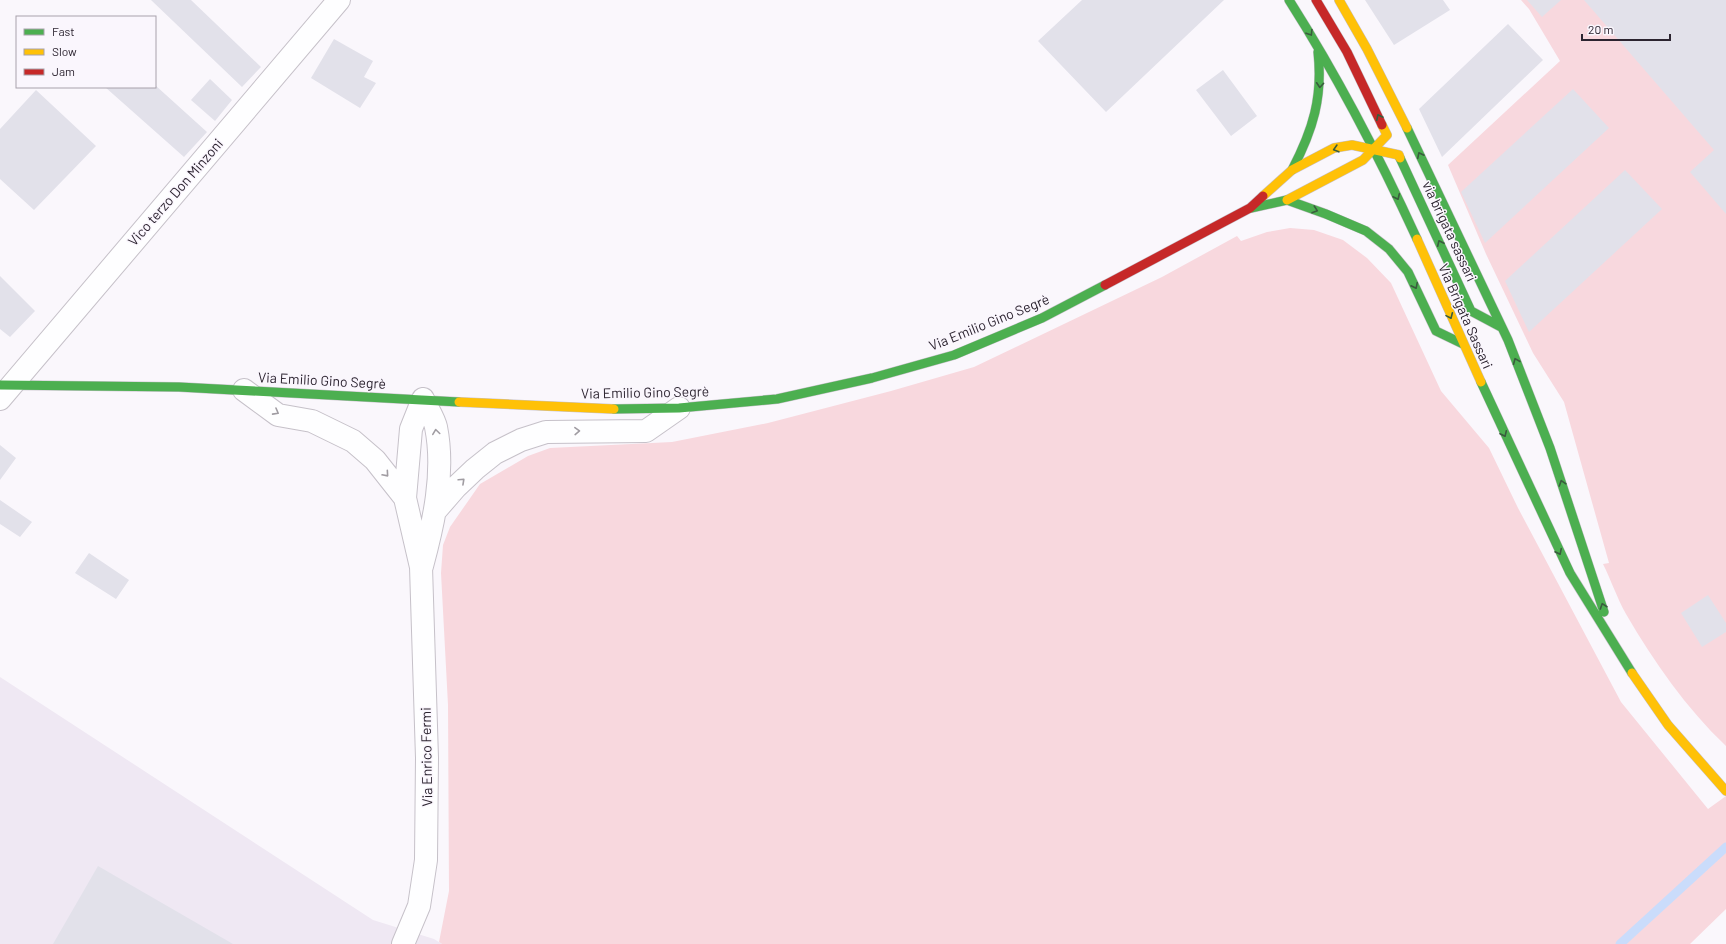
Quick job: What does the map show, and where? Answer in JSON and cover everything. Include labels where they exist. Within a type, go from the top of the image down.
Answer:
[{"type":"street","name":"Vico terzo Don Minzoni","points":[[4,389],[339,0]]},
{"type":"street","name":"Via Brigata Sassari","points":[[1290,0],[1318,46],[1364,128],[1570,573],[1615,643],[1634,676],[1668,725],[1726,791]]},
{"type":"street","points":[[1250,208],[1287,200],[1363,160],[1387,135],[1347,52],[1316,0]]},
{"type":"street","name":"Via Brigata Sassari","points":[[1339,0],[1367,49],[1422,159],[1501,327],[1550,448],[1615,643]]},
{"type":"street","points":[[1292,170],[1312,127],[1318,104],[1320,82],[1318,46]]},
{"type":"street","points":[[1250,208],[1292,170],[1334,148],[1352,145],[1374,149]]},
{"type":"street","name":"via brigata sassari","points":[[1374,149],[1399,155],[1471,311],[1501,327]]},
{"type":"street","points":[[1287,200],[1326,214],[1366,231],[1389,250],[1408,272],[1436,331],[1463,344]]},
{"type":"street","name":"Via Emilio Gino Segrè","points":[[4,389],[179,387],[552,407],[679,408],[777,399],[872,378],[954,355],[1042,318],[1250,208]]},
{"type":"street","points":[[244,390],[278,414],[312,421],[353,441],[375,460],[405,498]]},
{"type":"street","points":[[421,567],[405,498],[411,429],[423,399]]},
{"type":"street","points":[[421,567],[436,510],[438,467],[436,425],[423,399]]},
{"type":"street","points":[[436,510],[456,487],[475,469],[495,453],[521,440],[546,432],[646,430],[679,408]]},
{"type":"street","name":"Via Enrico Fermi","points":[[403,944],[419,906],[426,860],[427,758],[421,567]]},
{"type":"shaded area","points":[[1521,0],[1726,0],[1726,746],[1697,716],[1659,667],[1620,602],[1603,564],[1609,563],[1564,402],[1533,353],[1486,254],[1448,165],[1560,61],[1529,9]]},
{"type":"shaded area","points":[[1290,228],[1314,230],[1343,240],[1367,258],[1391,283],[1441,391],[1489,448],[1518,508],[1621,702],[1708,809],[1726,796],[1726,909],[1690,944],[442,944],[439,942],[449,891],[448,705],[441,573],[443,545],[450,527],[480,484],[528,456],[550,448],[672,442],[768,423],[891,391],[974,367],[1162,277],[1237,236],[1241,241],[1267,232]]},
{"type":"shaded area","points":[[0,677],[373,920],[434,939],[442,944],[0,944]]},
{"type":"building","points":[[151,0],[191,0],[261,67],[242,87]]},
{"type":"building","points":[[1082,0],[1224,0],[1106,112],[1038,41]]},
{"type":"building","points":[[1365,0],[1443,0],[1450,10],[1394,45]]},
{"type":"building","points":[[1527,0],[1561,0],[1542,17]]},
{"type":"building","points":[[1584,0],[1726,0],[1726,214],[1690,172],[1714,150]]},
{"type":"building","points":[[1508,24],[1543,60],[1442,157],[1419,109]]},
{"type":"building","points":[[334,39],[373,61],[364,77],[376,83],[360,108],[311,78]]},
{"type":"building","points":[[1223,70],[1257,116],[1231,136],[1196,90]]},
{"type":"building","points":[[210,79],[232,100],[215,121],[191,100]]},
{"type":"building","points":[[156,86],[207,132],[184,157],[106,88],[156,88]]},
{"type":"building","points":[[1573,89],[1609,128],[1485,243],[1461,192]]},
{"type":"building","points":[[36,90],[96,146],[34,210],[0,179],[0,129]]},
{"type":"building","points":[[1625,170],[1662,209],[1529,332],[1505,281]]},
{"type":"building","points":[[0,276],[35,311],[10,337],[0,329]]},
{"type":"building","points":[[0,445],[16,458],[0,480]]},
{"type":"building","points":[[0,500],[32,522],[20,537],[0,524]]},
{"type":"building","points":[[89,553],[129,580],[116,599],[75,573]]},
{"type":"building","points":[[1708,595],[1726,623],[1726,632],[1702,647],[1681,613]]},
{"type":"building","points":[[98,866],[233,944],[53,944]]},
{"type":"waterway","points":[[1620,944],[1726,847]]},
{"type":"traffic: fast","points":[[1289,0],[1357,117],[1388,177],[1417,239]]},
{"type":"traffic: fast","points":[[1292,170],[1306,141],[1315,113],[1319,84],[1318,52]]},
{"type":"traffic: fast","points":[[1407,128],[1508,340],[1550,448],[1604,612]]},
{"type":"traffic: fast","points":[[1400,158],[1471,311],[1501,327]]},
{"type":"traffic: fast","points":[[1251,208],[1287,200],[1326,214],[1366,231],[1389,249],[1408,272],[1436,331],[1463,344]]},
{"type":"traffic: fast","points":[[614,409],[679,408],[777,399],[872,378],[954,355],[1042,318],[1105,285]]},
{"type":"traffic: fast","points":[[1481,382],[1570,573],[1632,673]]},
{"type":"traffic: fast","points":[[0,385],[179,387],[459,402]]},
{"type":"traffic: slow","points":[[1339,0],[1367,49],[1407,128]]},
{"type":"traffic: slow","points":[[1287,200],[1363,160],[1387,135],[1382,125]]},
{"type":"traffic: slow","points":[[1263,196],[1292,170],[1334,148],[1352,145],[1399,155],[1400,158]]},
{"type":"traffic: slow","points":[[1417,239],[1481,382]]},
{"type":"traffic: slow","points":[[459,402],[614,409]]},
{"type":"traffic: slow","points":[[1632,673],[1668,725],[1726,791]]},
{"type":"traffic: jam","points":[[1316,0],[1347,52],[1382,125]]},
{"type":"traffic: jam","points":[[1105,285],[1250,208],[1263,196]]}]
